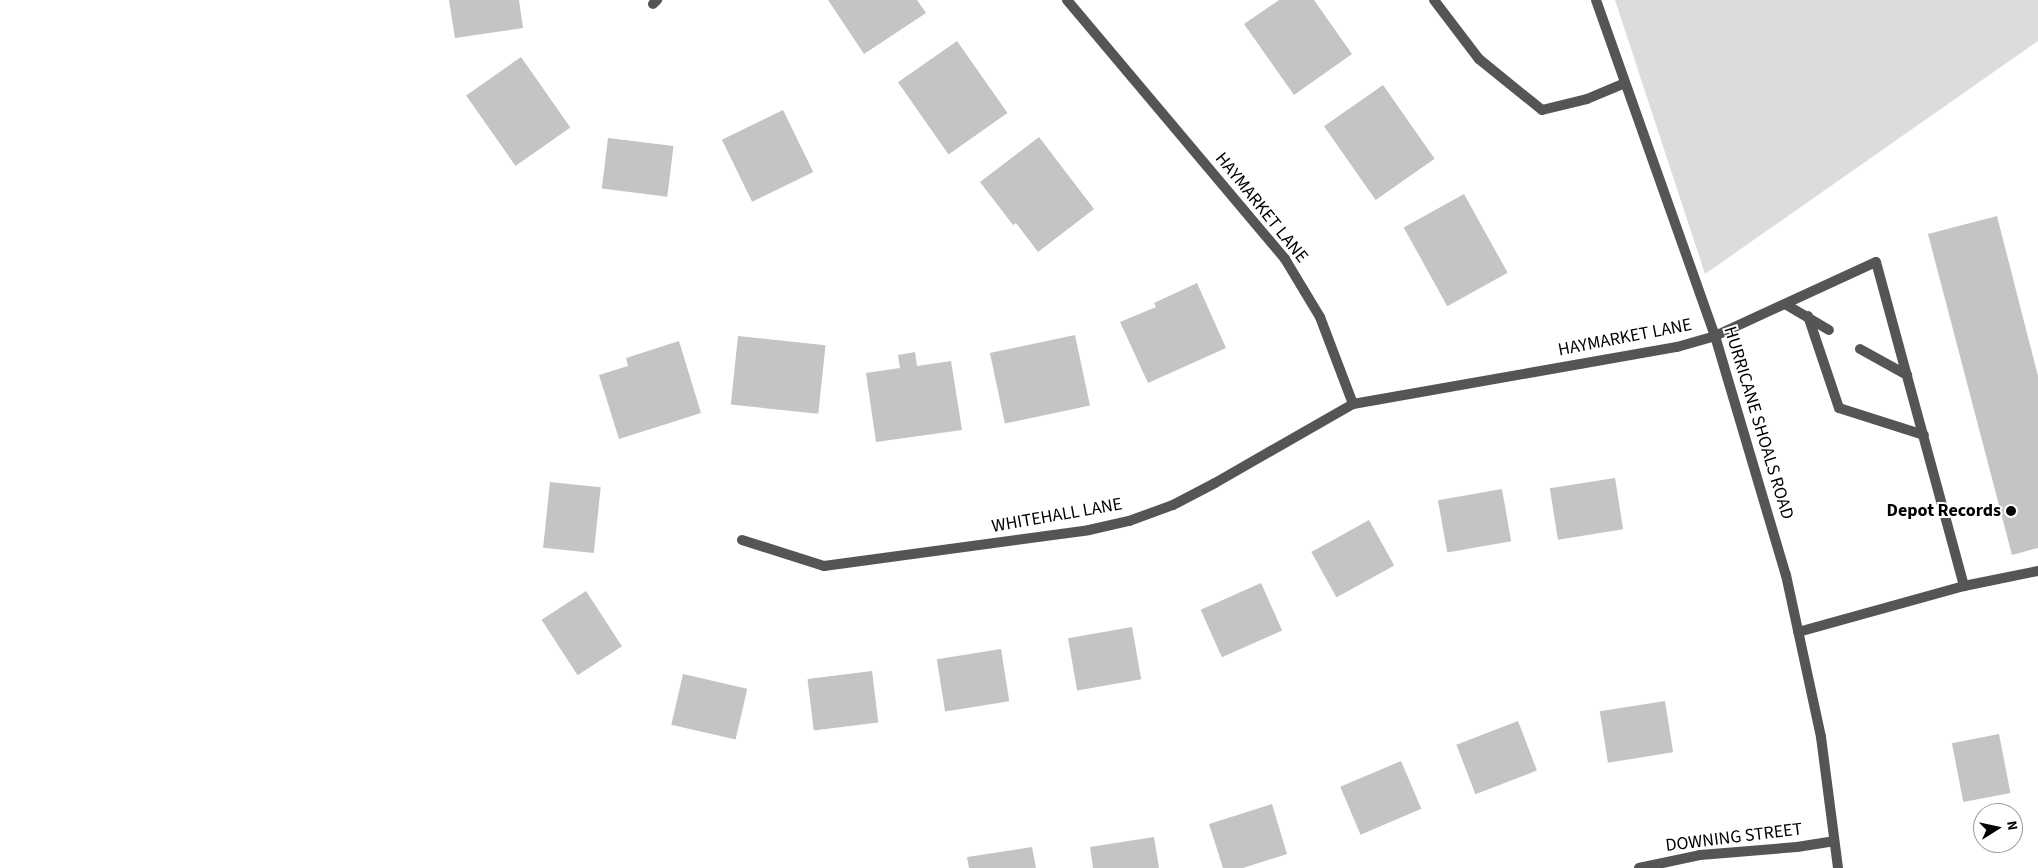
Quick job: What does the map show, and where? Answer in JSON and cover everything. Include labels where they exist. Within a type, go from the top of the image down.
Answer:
[{"type":"street","name":"HAYMARKET LANE","points":[[1067,0],[1285,259],[1320,317],[1353,404],[1677,347],[1715,336],[1876,262],[1907,375]]},
{"type":"street","points":[[1434,0],[1479,59],[1542,110],[1587,99],[1625,83]]},
{"type":"street","name":"HURRICANE SHOALS ROAD","points":[[1596,0],[1715,336],[1786,575],[1821,738],[1838,868]]},
{"type":"street","points":[[1784,304],[1808,316],[1829,330]]},
{"type":"street","points":[[1808,316],[1839,408],[1924,435]]},
{"type":"street","points":[[1860,350],[1907,375],[1964,586]]},
{"type":"street","name":"WHITEHALL LANE","points":[[742,540],[824,566],[1089,530],[1129,521],[1173,505],[1216,483],[1353,404]]},
{"type":"street","points":[[1798,632],[1964,586],[2038,571]]},
{"type":"street","name":"DOWNING STREET","points":[[1638,868],[1700,854],[1796,847],[1834,841]]},
{"type":"shaded area","points":[[1615,0],[2038,0],[2038,41],[1705,274]]},
{"type":"building","points":[[449,0],[519,0],[523,28],[455,38]]},
{"type":"building","points":[[828,0],[917,0],[926,13],[864,54]]},
{"type":"building","points":[[1279,0],[1314,0],[1352,54],[1294,95],[1244,24]]},
{"type":"building","points":[[957,41],[1007,113],[948,154],[898,82]]},
{"type":"building","points":[[521,57],[570,127],[515,166],[466,95]]},
{"type":"building","points":[[1383,85],[1435,159],[1376,200],[1324,126]]},
{"type":"building","points":[[783,110],[813,172],[752,202],[722,140]]},
{"type":"building","points":[[1039,137],[1094,209],[1038,252],[1016,223],[1013,225],[980,182]]},
{"type":"building","points":[[608,138],[674,146],[667,197],[602,189]]},
{"type":"building","points":[[1464,194],[1508,273],[1447,306],[1404,227]]},
{"type":"building","points":[[1997,216],[2038,376],[2038,548],[2012,555],[1928,234]]},
{"type":"building","points":[[1197,283],[1226,348],[1148,383],[1120,322],[1156,307],[1154,303]]},
{"type":"building","points":[[1075,335],[1090,405],[1005,424],[990,353]]},
{"type":"building","points":[[738,336],[826,345],[818,414],[731,405]]},
{"type":"building","points":[[679,341],[701,413],[619,439],[599,375],[628,366],[626,358]]},
{"type":"building","points":[[915,352],[917,366],[951,361],[962,430],[876,442],[866,373],[900,368],[898,355]]},
{"type":"building","points":[[1615,478],[1623,529],[1558,540],[1550,488]]},
{"type":"building","points":[[550,482],[601,487],[594,553],[543,548]]},
{"type":"building","points":[[1502,489],[1511,541],[1447,552],[1438,500]]},
{"type":"building","points":[[1369,520],[1394,565],[1336,597],[1311,552]]},
{"type":"building","points":[[1261,583],[1282,631],[1222,657],[1201,610]]},
{"type":"building","points":[[586,591],[622,646],[577,675],[542,620]]},
{"type":"building","points":[[1132,627],[1141,679],[1077,690],[1068,638]]},
{"type":"building","points":[[1001,649],[1009,701],[945,712],[937,659]]},
{"type":"building","points":[[872,671],[878,723],[814,731],[807,679]]},
{"type":"building","points":[[683,674],[747,689],[736,740],[671,725]]},
{"type":"building","points":[[1665,701],[1673,752],[1608,763],[1600,711]]},
{"type":"building","points":[[1518,721],[1537,770],[1475,794],[1456,745]]},
{"type":"building","points":[[1999,734],[2010,793],[1963,802],[1952,743]]},
{"type":"building","points":[[1401,761],[1421,809],[1361,835],[1340,787]]},
{"type":"building","points":[[1272,804],[1287,854],[1243,868],[1223,868],[1209,824]]},
{"type":"building","points":[[1154,837],[1159,868],[1093,868],[1090,847]]},
{"type":"building","points":[[1032,847],[1036,868],[969,868],[967,857]]},
{"type":"place","name":"Depot Records","points":[[2011,511]]}]
